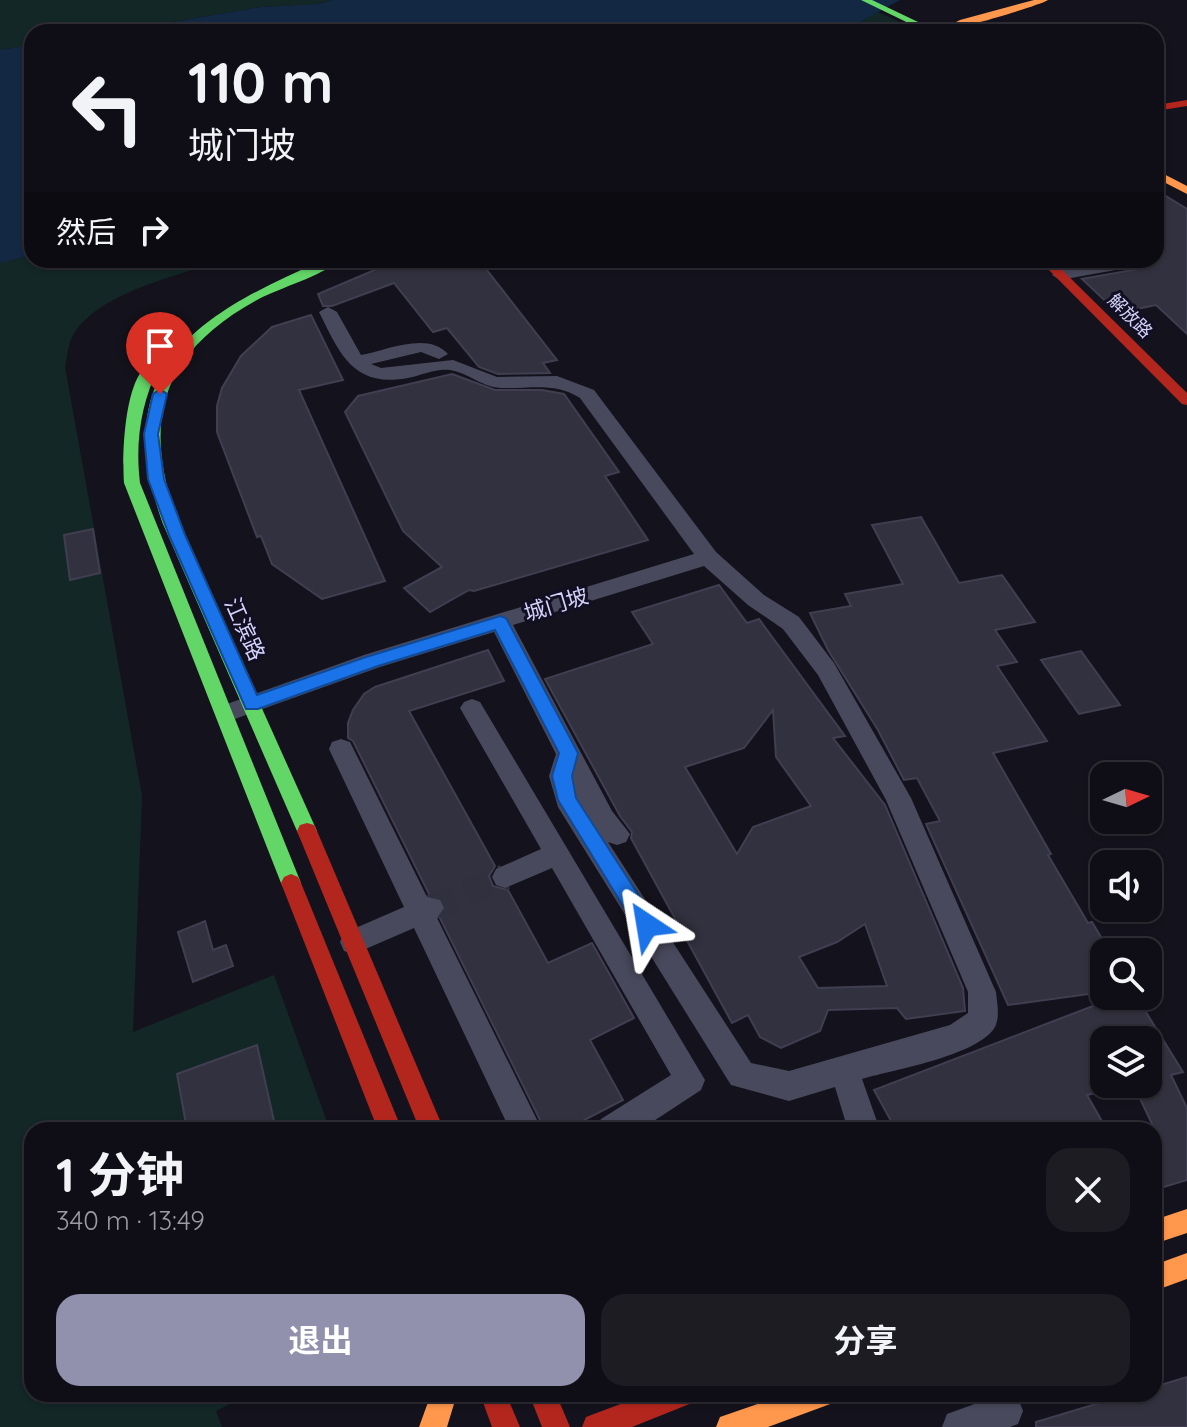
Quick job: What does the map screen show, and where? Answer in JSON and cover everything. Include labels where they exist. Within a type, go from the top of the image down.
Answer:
[{"type":"main road","points":[[865,0],[923,24]]},
{"type":"main road","points":[[883,0],[926,24]]},
{"type":"main road","points":[[942,24],[1026,0]]},
{"type":"main road","points":[[953,24],[1044,0]]},
{"type":"main road","points":[[1164,101],[1187,97]]},
{"type":"main road","points":[[1164,107],[1187,103]]},
{"type":"main road","points":[[1164,178],[1187,191]]},
{"type":"main road","points":[[288,268],[235,292],[190,324],[155,361],[131,411],[127,437],[132,483],[387,1122]]},
{"type":"main road","name":"江滨路","points":[[316,268],[259,293],[216,320],[181,356],[160,394],[151,434],[156,479],[177,535],[429,1122]]},
{"type":"main road","name":"解放路","points":[[1053,268],[1187,401]]},
{"type":"main road","points":[[1162,1229],[1187,1221]]},
{"type":"main road","points":[[1162,1275],[1187,1266]]},
{"type":"main road","points":[[433,1427],[441,1402]]},
{"type":"main road","points":[[496,1402],[506,1427]]},
{"type":"main road","points":[[545,1402],[556,1427]]},
{"type":"main road","points":[[596,1427],[662,1402]]},
{"type":"main road","points":[[733,1426],[801,1402]]},
{"type":"street","points":[[1060,275],[1099,268]]},
{"type":"street","points":[[328,312],[356,362],[366,371],[380,376],[448,365],[463,368],[493,382],[547,380],[574,385],[587,394],[714,556],[756,600],[791,623],[826,669],[898,798],[982,992],[983,1020],[958,1037],[789,1086],[742,1075],[567,800],[562,776],[569,753]]},
{"type":"street","points":[[356,362],[421,347],[439,354]]},
{"type":"street","points":[[681,493],[714,556]]},
{"type":"street","name":"城门坡","points":[[223,714],[372,661],[714,556]]},
{"type":"street","points":[[500,622],[603,819],[617,834]]},
{"type":"street","points":[[472,708],[690,1080],[624,1122]]},
{"type":"street","points":[[341,749],[426,911],[522,1122]]},
{"type":"street","points":[[505,877],[557,854]]},
{"type":"street","points":[[354,942],[426,911]]},
{"type":"street","points":[[844,1070],[861,1122]]},
{"type":"street","points":[[960,1427],[1005,1411]]},
{"type":"green space","points":[[0,0],[333,0],[318,4],[261,7],[160,24],[24,24],[24,46],[0,50]]},
{"type":"green space","points":[[878,12],[898,21],[896,24],[856,24]]},
{"type":"green space","points":[[24,257],[24,268],[199,268],[141,287],[100,308],[83,322],[72,337],[65,367],[142,796],[133,1032],[274,975],[327,1122],[24,1122],[24,1402],[234,1402],[216,1411],[222,1427],[0,1427],[0,263]]},
{"type":"water","points":[[333,0],[900,0],[856,24],[161,24],[261,7],[318,4]]},
{"type":"water","points":[[24,46],[24,257],[0,263],[0,50]]},
{"type":"building","points":[[1164,195],[1187,209],[1187,334],[1156,305],[1118,313],[1082,279],[1144,268],[1164,268]]},
{"type":"building","points":[[379,268],[485,268],[557,360],[543,363],[550,373],[498,374],[479,367],[447,328],[433,332],[394,283],[332,306],[323,306],[318,294]]},
{"type":"building","points":[[311,315],[343,380],[299,390],[385,581],[322,599],[272,564],[261,536],[257,537],[217,432],[217,406],[222,388],[241,356],[272,327]]},
{"type":"building","points":[[452,374],[495,390],[542,390],[564,394],[619,472],[605,476],[648,540],[469,590],[430,612],[404,588],[442,567],[403,531],[345,412],[358,396]]},
{"type":"building","points":[[921,517],[959,583],[1002,575],[1035,622],[995,630],[1017,662],[997,666],[1047,741],[993,753],[1051,854],[1048,855],[1088,923],[1092,922],[1102,938],[1090,938],[1090,994],[1008,1005],[926,824],[940,821],[917,778],[904,780],[878,730],[828,650],[810,613],[851,606],[845,594],[903,584],[872,525]]},
{"type":"building","points":[[93,529],[100,573],[70,580],[64,535]]},
{"type":"building","points":[[719,585],[747,623],[759,619],[845,736],[833,738],[885,805],[963,988],[965,1011],[906,1019],[897,1008],[828,1010],[820,1031],[781,1048],[760,1037],[748,1015],[732,1023],[631,838],[632,832],[620,816],[545,679],[653,644],[632,612]],"holes":[[[773,710],[776,757],[811,806],[753,827],[737,854],[685,767],[744,748]],[[865,924],[887,986],[818,988],[799,957],[837,942]]]},
{"type":"building","points":[[488,650],[504,681],[409,711],[495,866],[489,876],[493,886],[508,890],[548,963],[592,943],[634,1018],[590,1040],[623,1100],[580,1122],[541,1122],[440,918],[446,910],[443,899],[429,894],[353,741],[348,738],[348,723],[353,710],[364,694],[375,687]]},
{"type":"building","points":[[1081,651],[1120,705],[1079,714],[1041,660]]},
{"type":"building","points":[[205,921],[213,950],[226,945],[233,966],[193,982],[178,932]]},
{"type":"building","points":[[1090,1007],[1090,1010],[1145,1010],[1155,1026],[1090,1026],[1090,1094],[1087,1095],[1102,1122],[892,1122],[874,1090]]},
{"type":"building","points":[[1162,1038],[1183,1072],[1171,1075],[1187,1108],[1187,1180],[1162,1188],[1162,1122],[1151,1122],[1140,1098],[1162,1098]]},
{"type":"building","points":[[257,1045],[274,1122],[186,1122],[177,1074]]},
{"type":"building","points":[[1187,1377],[1187,1427],[1036,1427],[1036,1422],[1102,1402],[1162,1402],[1162,1385]]},
{"type":"tunnel","points":[[430,908],[505,877]]},
{"type":"traffic: fast","points":[[865,0],[917,24]]},
{"type":"traffic: fast","points":[[307,831],[171,524],[156,480],[151,435],[165,383],[175,364],[196,339],[213,323],[251,298],[315,268]]},
{"type":"traffic: fast","points":[[152,366],[132,423],[132,483],[291,883]]},
{"type":"traffic: slow","points":[[959,24],[1044,0]]},
{"type":"traffic: slow","points":[[1164,178],[1187,191]]},
{"type":"traffic: slow","points":[[1162,1229],[1187,1221]]},
{"type":"traffic: slow","points":[[1162,1275],[1187,1266]]},
{"type":"traffic: slow","points":[[433,1427],[441,1402]]},
{"type":"traffic: slow","points":[[730,1427],[801,1402]]},
{"type":"traffic: jam","points":[[1164,107],[1187,103]]},
{"type":"traffic: jam","points":[[1053,268],[1187,401]]},
{"type":"traffic: jam","points":[[307,831],[429,1122]]},
{"type":"traffic: jam","points":[[291,883],[387,1122]]},
{"type":"traffic: jam","points":[[496,1402],[506,1427]]},
{"type":"traffic: jam","points":[[545,1402],[556,1427]]},
{"type":"traffic: jam","points":[[596,1427],[662,1402]]},
{"type":"route","points":[[160,394],[151,434],[156,479],[177,535],[252,704],[372,661],[500,622],[569,753],[562,776],[567,800],[647,925]]}]
